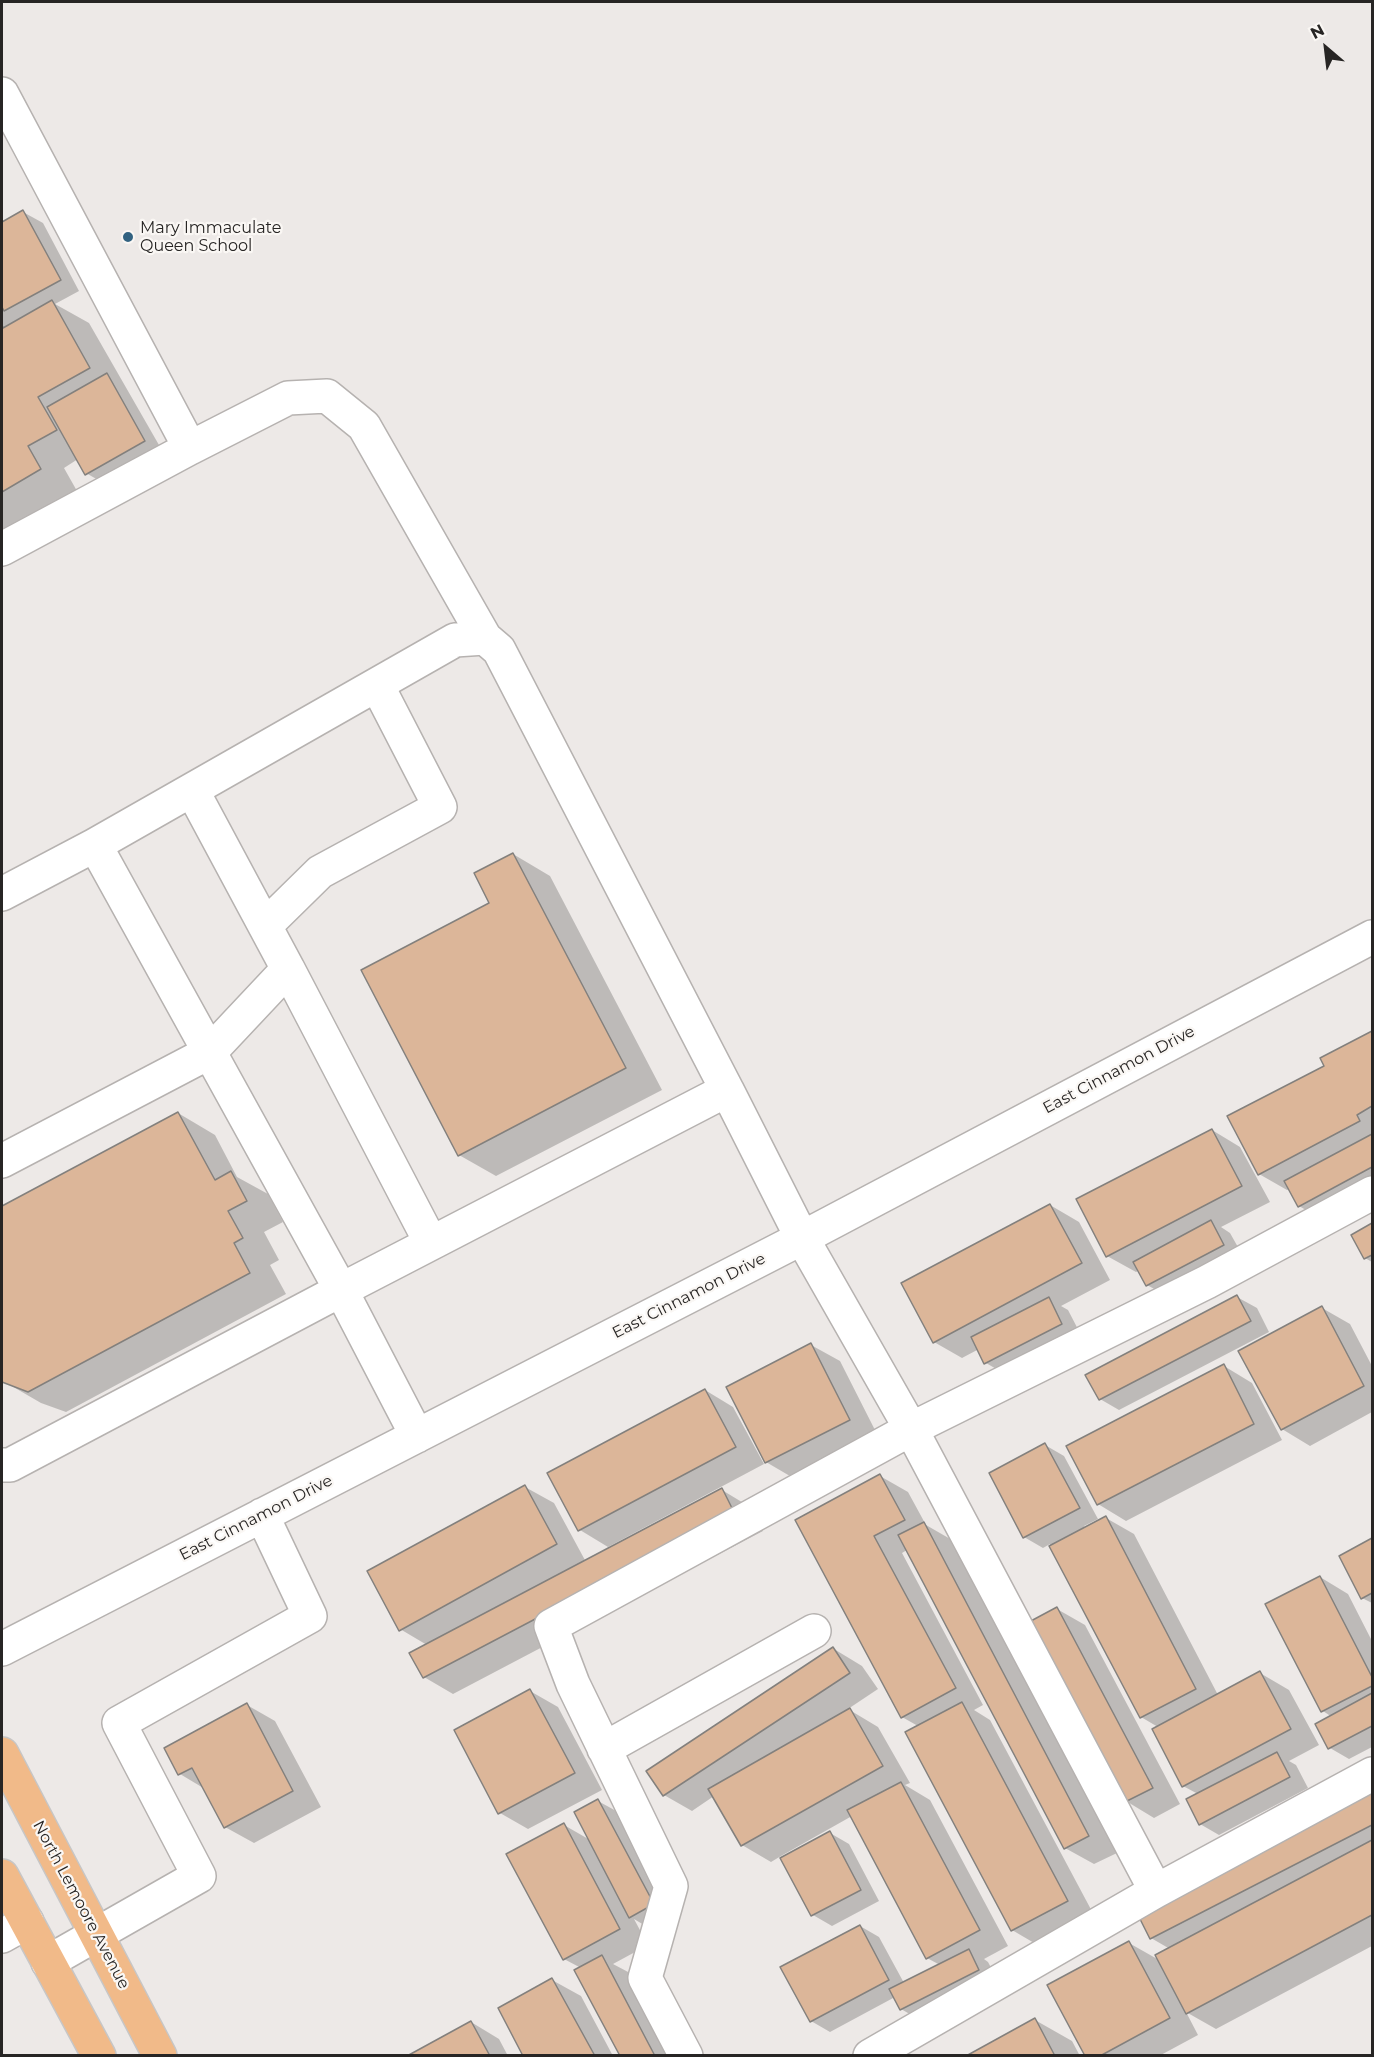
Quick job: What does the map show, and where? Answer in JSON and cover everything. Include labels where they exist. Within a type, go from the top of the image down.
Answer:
[{"type":"main road","name":"North Lemoore Avenue","points":[[2,1754],[160,2055]]},
{"type":"main road","points":[[2,1876],[14,1929],[48,1962],[99,2055]]},
{"type":"street","points":[[2,94],[12,136],[190,448]]},
{"type":"street","points":[[2,549],[288,398],[327,396],[364,426],[485,638],[499,650],[802,1238],[911,1429],[1155,1891]]},
{"type":"street","points":[[2,894],[95,845],[454,640],[485,638]]},
{"type":"street","points":[[265,926],[320,872],[440,807],[376,685]]},
{"type":"street","points":[[192,790],[432,1243]]},
{"type":"street","points":[[95,845],[341,1290],[417,1436]]},
{"type":"street","name":"East Cinnamon Drive","points":[[2,1649],[802,1238],[1372,937]]},
{"type":"street","points":[[2,1161],[210,1052],[288,969]]},
{"type":"street","points":[[2,1465],[10,1465],[727,1089]]},
{"type":"street","points":[[686,2055],[645,1978],[671,1886],[573,1684],[551,1626],[911,1429],[1207,1282],[1372,1193]]},
{"type":"street","points":[[48,1962],[199,1876],[119,1723],[310,1616],[262,1515]]},
{"type":"street","points":[[604,1749],[814,1631]]},
{"type":"street","points":[[870,2055],[1155,1891],[1372,1774]]},
{"type":"building","points":[[23,210],[61,280],[4,311],[2,307],[2,222]]},
{"type":"building","points":[[52,300],[90,368],[38,397],[57,430],[28,446],[41,469],[2,492],[2,325],[3,328]]},
{"type":"building","points":[[107,373],[145,441],[85,475],[47,407]]},
{"type":"building","points":[[513,853],[626,1068],[458,1156],[361,970],[489,903],[474,873]]},
{"type":"building","points":[[1372,1031],[1372,1106],[1357,1115],[1360,1121],[1258,1175],[1227,1116],[1324,1066],[1320,1058]]},
{"type":"building","points":[[178,1112],[215,1180],[231,1171],[247,1201],[228,1211],[243,1238],[234,1243],[250,1273],[28,1392],[2,1382],[2,1206]]},
{"type":"building","points":[[1212,1129],[1242,1186],[1106,1257],[1076,1199]]},
{"type":"building","points":[[1372,1134],[1372,1167],[1298,1207],[1284,1181]]},
{"type":"building","points":[[1050,1204],[1082,1263],[933,1343],[901,1283]]},
{"type":"building","points":[[1211,1220],[1224,1245],[1146,1286],[1133,1262]]},
{"type":"building","points":[[1372,1223],[1372,1255],[1364,1259],[1351,1235]]},
{"type":"building","points":[[1237,1295],[1251,1321],[1099,1400],[1085,1375]]},
{"type":"building","points":[[1049,1297],[1062,1324],[984,1364],[971,1337]]},
{"type":"building","points":[[1322,1306],[1364,1386],[1281,1430],[1238,1351]]},
{"type":"building","points":[[811,1343],[850,1420],[765,1463],[726,1387]]},
{"type":"building","points":[[1224,1364],[1254,1424],[1097,1505],[1066,1446]]},
{"type":"building","points":[[705,1389],[736,1447],[578,1531],[547,1473]]},
{"type":"building","points":[[1045,1443],[1080,1508],[1023,1538],[989,1473]]},
{"type":"building","points":[[880,1474],[905,1520],[874,1536],[956,1688],[901,1718],[795,1520]]},
{"type":"building","points":[[525,1485],[557,1544],[399,1631],[367,1571]]},
{"type":"building","points":[[722,1488],[735,1514],[423,1678],[409,1653]]},
{"type":"building","points":[[1106,1516],[1196,1689],[1140,1718],[1049,1546]]},
{"type":"building","points":[[924,1522],[1089,1836],[1064,1849],[898,1535]]},
{"type":"building","points":[[1372,1538],[1372,1593],[1361,1599],[1339,1556]]},
{"type":"building","points":[[1320,1576],[1372,1677],[1372,1686],[1321,1712],[1265,1604]]},
{"type":"building","points":[[1057,1607],[1153,1788],[1125,1802],[1029,1622]]},
{"type":"building","points":[[833,1647],[850,1673],[663,1796],[646,1771]]},
{"type":"building","points":[[1260,1671],[1291,1729],[1182,1787],[1152,1729]]},
{"type":"building","points":[[530,1689],[575,1773],[498,1814],[454,1730]]},
{"type":"building","points":[[1372,1693],[1372,1726],[1328,1749],[1315,1724]]},
{"type":"building","points":[[962,1702],[1068,1901],[1011,1931],[905,1732]]},
{"type":"building","points":[[247,1703],[293,1791],[224,1828],[192,1768],[178,1775],[164,1748]]},
{"type":"building","points":[[850,1708],[883,1766],[741,1846],[708,1789]]},
{"type":"building","points":[[1277,1752],[1290,1777],[1199,1825],[1186,1799]]},
{"type":"building","points":[[901,1782],[980,1930],[926,1959],[847,1810]]},
{"type":"building","points":[[1372,1790],[1372,1825],[1150,1939],[1136,1911]]},
{"type":"building","points":[[598,1799],[654,1904],[629,1918],[574,1812]]},
{"type":"building","points":[[564,1823],[620,1929],[563,1960],[506,1854]]},
{"type":"building","points":[[830,1831],[861,1890],[811,1916],[780,1858]]},
{"type":"building","points":[[1372,1840],[1372,1915],[1186,2014],[1155,1955]]},
{"type":"building","points":[[860,1925],[889,1980],[810,2022],[780,1967]]},
{"type":"building","points":[[1129,1941],[1170,2018],[1100,2056],[1085,2056],[1047,1985]]},
{"type":"building","points":[[969,1949],[979,1970],[900,2010],[889,1989]]},
{"type":"building","points":[[602,1955],[655,2056],[620,2056],[574,1970]]},
{"type":"building","points":[[552,1978],[595,2056],[523,2056],[498,2008]]},
{"type":"building","points":[[1035,2018],[1055,2056],[966,2056]]},
{"type":"building","points":[[471,2021],[490,2056],[407,2056]]},
{"type":"place","name":"Mary Immaculate Queen School","points":[[128,237]]}]
